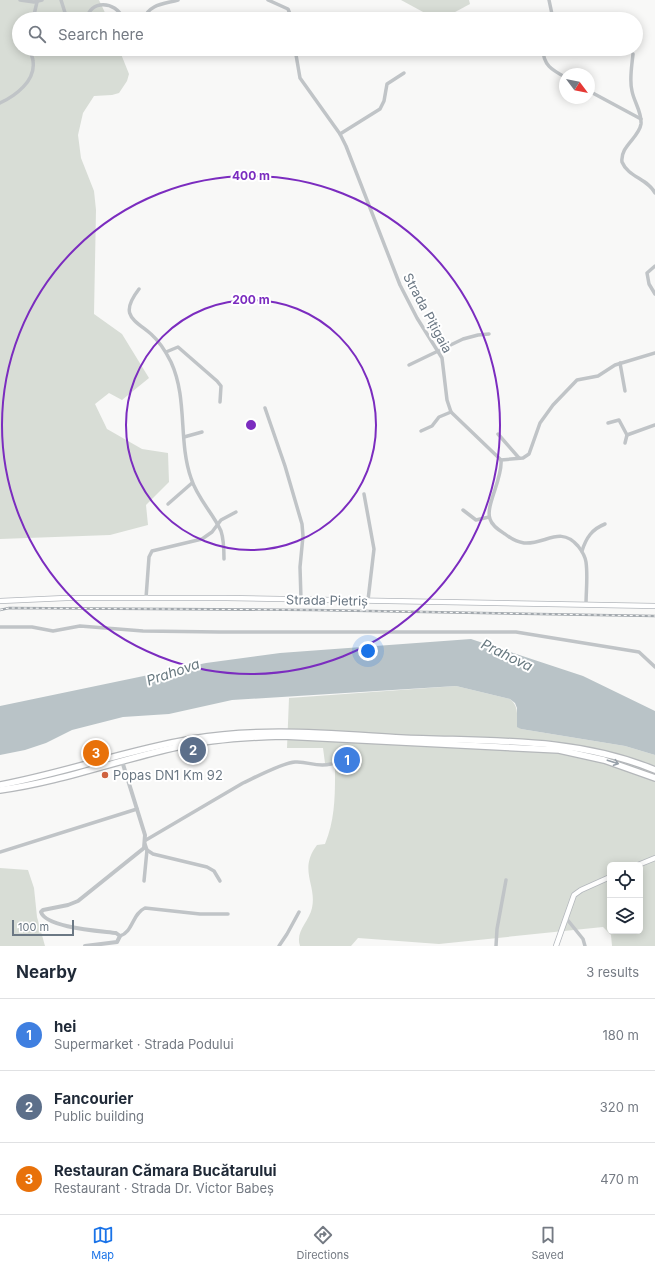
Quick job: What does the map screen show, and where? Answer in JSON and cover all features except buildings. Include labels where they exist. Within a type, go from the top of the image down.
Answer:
[{"type":"highway","points":[[0,785],[49,775],[191,739],[258,732],[318,732],[559,745],[609,754],[655,770]]},
{"type":"highway","points":[[0,790],[40,782],[194,743],[258,737],[292,736],[559,750],[604,760],[655,778]]},
{"type":"main road","name":"Strada Pietriș","points":[[0,601],[26,599],[146,598],[301,599],[655,606]]},
{"type":"main road","points":[[643,863],[655,858]]},
{"type":"main road","points":[[556,946],[572,899],[577,892],[607,878]]},
{"type":"street","points":[[20,0],[37,2],[42,0]]},
{"type":"street","points":[[60,0],[64,12]]},
{"type":"street","points":[[147,12],[151,8],[178,0]]},
{"type":"street","points":[[268,0],[288,9],[289,12]]},
{"type":"street","points":[[549,0],[552,12]]},
{"type":"street","points":[[35,12],[37,2]]},
{"type":"street","points":[[89,12],[91,7],[98,3],[115,6],[120,12]]},
{"type":"street","points":[[0,103],[12,97],[22,88],[33,71],[32,56]]},
{"type":"street","name":"Strada Pițigaia","points":[[296,56],[300,78],[340,134],[400,285],[417,318],[439,352],[444,367],[451,412]]},
{"type":"street","points":[[544,56],[546,63],[552,70],[559,74]]},
{"type":"street","points":[[633,56],[632,91],[637,102],[641,119],[640,127],[622,155],[622,162],[629,171],[650,185],[655,193]]},
{"type":"street","points":[[340,134],[380,109],[384,101],[387,84],[404,73]]},
{"type":"street","points":[[595,94],[641,119]]},
{"type":"street","points":[[655,266],[647,273],[649,284],[655,294]]},
{"type":"street","points":[[139,289],[131,303],[131,317],[134,322],[154,337],[166,352],[178,381],[188,470],[192,483],[218,525],[223,538],[224,559]]},
{"type":"street","points":[[409,365],[439,352],[463,339],[489,334]]},
{"type":"street","points":[[166,352],[178,347],[218,381],[221,386],[220,402]]},
{"type":"street","points":[[501,460],[519,458],[529,454],[540,423],[570,386],[582,378],[602,374],[620,363],[655,353]]},
{"type":"street","points":[[620,363],[625,391]]},
{"type":"street","points":[[265,408],[302,524],[303,536],[300,567],[301,599]]},
{"type":"street","points":[[421,431],[432,426],[439,417],[451,412],[501,460],[501,470],[489,517],[493,524],[516,541],[527,543],[564,537],[572,540],[582,551],[586,561],[586,605]]},
{"type":"street","points":[[608,423],[619,420],[627,435],[625,443]]},
{"type":"street","points":[[627,435],[655,425]]},
{"type":"street","points":[[184,437],[202,432]]},
{"type":"street","points":[[498,434],[519,458]]},
{"type":"street","points":[[168,504],[192,483]]},
{"type":"street","points":[[364,494],[374,549],[368,600]]},
{"type":"street","points":[[463,510],[476,520],[489,517]]},
{"type":"street","points":[[146,598],[149,557],[152,551],[197,541],[212,532],[221,520],[236,512]]},
{"type":"street","points":[[582,551],[588,537],[596,528],[605,524]]},
{"type":"street","points":[[0,627],[32,626],[53,631],[80,626],[143,631],[516,632],[633,650],[643,655],[655,667]]},
{"type":"street","points":[[122,760],[146,842],[147,850],[144,881]]},
{"type":"street","points":[[120,936],[116,933],[87,931],[55,922],[44,917],[41,912],[43,910],[68,905],[78,901],[141,852],[146,842],[243,783],[292,762],[300,762],[319,767],[331,764]]},
{"type":"street","points":[[0,852],[136,809]]},
{"type":"street","points":[[147,850],[153,854],[207,867],[214,871],[220,881]]},
{"type":"street","points":[[496,946],[497,928],[506,880]]},
{"type":"street","points":[[85,946],[117,942],[120,936],[126,934],[138,914],[148,907],[200,914],[228,914]]},
{"type":"street","points":[[279,946],[299,912]]},
{"type":"street","points":[[566,917],[582,939],[585,946]]},
{"type":"shaded area","points":[[0,0],[99,0],[105,12],[12,12],[12,56],[122,56],[129,74],[127,81],[119,93],[94,96],[83,113],[78,135],[81,158],[94,191],[96,210],[94,314],[122,334],[149,378],[122,400],[109,393],[95,404],[107,429],[142,449],[168,453],[169,482],[146,505],[148,525],[110,535],[0,539]]},
{"type":"shaded area","points":[[401,0],[469,0],[470,4],[455,12],[423,12]]},
{"type":"shaded area","points":[[456,686],[510,699],[515,706],[521,729],[625,746],[655,755],[655,946],[612,946],[610,934],[643,934],[643,862],[607,862],[607,931],[603,927],[439,944],[358,938],[351,946],[300,946],[299,936],[312,908],[313,900],[308,870],[309,862],[317,845],[325,844],[329,834],[333,814],[335,763],[325,763],[323,748],[287,748],[289,698]]},
{"type":"shaded area","points":[[0,868],[28,870],[34,888],[37,917],[45,946],[0,946]]},
{"type":"water","name":"Prahova","points":[[471,639],[583,676],[655,711],[655,755],[625,746],[521,729],[517,727],[517,708],[515,703],[510,699],[456,686],[232,700],[169,714],[123,717],[72,730],[46,743],[25,750],[0,755],[0,706],[206,663],[280,653]]},
{"type":"railway","points":[[0,610],[9,608],[313,610],[655,616]]},
{"type":"place","name":"Fancourier","points":[[193,750]]},
{"type":"place","name":"Restauran Cămara Bucătarului","points":[[96,753]]},
{"type":"place","name":"hei","points":[[347,760]]},
{"type":"place","name":"Popas DN1 Km 92","points":[[105,775]]}]
